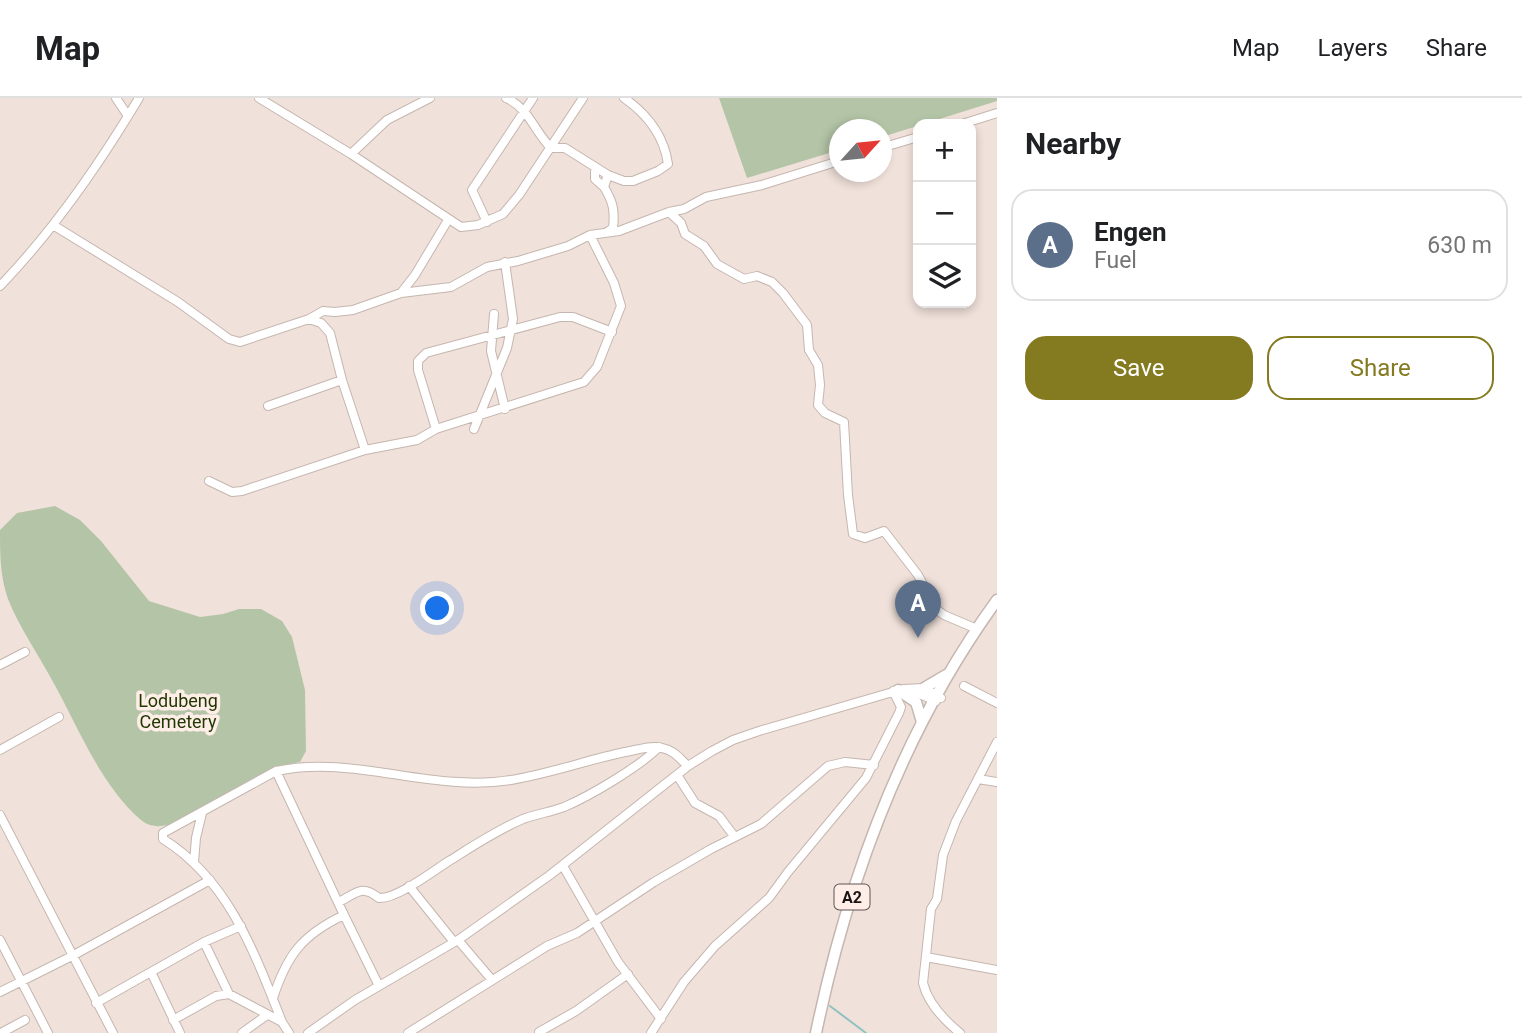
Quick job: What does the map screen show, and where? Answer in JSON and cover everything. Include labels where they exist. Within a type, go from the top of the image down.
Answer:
[{"type":"highway","name":"A2","points":[[902,766],[949,674],[997,600]]},
{"type":"highway","name":"A2","points":[[817,1033],[830,969],[879,817],[922,722],[997,609]]},
{"type":"highway","points":[[925,688],[949,674]]},
{"type":"highway","points":[[898,690],[916,702],[922,722]]},
{"type":"street","points":[[116,98],[128,116]]},
{"type":"street","points":[[0,286],[53,225],[139,98]]},
{"type":"street","points":[[259,98],[351,154],[461,227],[487,222],[503,214],[519,195],[583,98]]},
{"type":"street","points":[[351,154],[387,120],[430,98]]},
{"type":"street","points":[[506,98],[525,111],[551,148]]},
{"type":"street","points":[[487,222],[472,190],[533,98]]},
{"type":"street","points":[[551,148],[565,148],[624,181],[633,181],[664,168],[668,164],[663,141],[652,124],[624,98]]},
{"type":"street","points":[[976,120],[997,113]]},
{"type":"street","points":[[892,145],[913,138]]},
{"type":"street","points":[[53,225],[178,302],[229,339],[240,342],[309,319],[323,311],[353,310],[401,293],[451,287],[487,267],[518,261],[590,235],[604,234],[684,209],[706,197],[750,188],[829,164]]},
{"type":"street","points":[[595,167],[595,179],[604,187],[614,204],[616,229]]},
{"type":"street","points":[[604,187],[608,174]]},
{"type":"street","points":[[681,223],[684,209]]},
{"type":"street","points":[[669,212],[681,223],[685,234],[705,246],[717,264],[744,279],[757,276],[772,282],[807,325],[809,350],[818,365],[820,385],[817,405],[825,413],[844,422],[853,534],[865,538],[884,531],[918,575],[936,609],[977,629]]},
{"type":"street","points":[[401,293],[448,220]]},
{"type":"street","points":[[209,481],[232,492],[242,491],[365,450],[417,440],[436,429],[584,382],[597,366],[621,306],[614,283],[590,235]]},
{"type":"street","points":[[474,429],[507,348],[513,319],[505,262]]},
{"type":"street","points":[[0,277],[12,273]]},
{"type":"street","points":[[415,275],[415,291]]},
{"type":"street","points":[[335,312],[330,321],[330,333],[365,450]]},
{"type":"street","points":[[494,314],[491,351],[505,409]]},
{"type":"street","points":[[436,429],[419,375],[418,361],[421,356],[433,350],[567,316],[612,332]]},
{"type":"street","points":[[309,319],[321,323],[330,333]]},
{"type":"street","points":[[268,406],[342,380]]},
{"type":"street","points":[[0,665],[25,652]]},
{"type":"street","points":[[964,686],[997,703]]},
{"type":"street","points":[[308,1033],[379,986],[456,941],[562,866],[688,766],[733,740],[898,690],[925,688],[938,699]]},
{"type":"street","points":[[898,690],[913,690],[938,699]]},
{"type":"street","points":[[651,1033],[684,982],[715,946],[769,898],[866,778],[899,713],[901,707],[898,690]]},
{"type":"street","points":[[0,750],[59,717]]},
{"type":"street","points":[[960,1033],[944,1020],[925,992],[923,983],[930,909],[937,899],[943,855],[956,821],[997,743]]},
{"type":"street","points":[[289,1033],[228,903],[194,862],[163,839],[163,834],[276,771],[316,765],[440,782],[488,782],[527,777],[594,758],[659,747],[672,752],[688,766]]},
{"type":"street","points":[[339,902],[364,889],[382,898],[409,886],[498,831],[585,797],[643,761],[659,747]]},
{"type":"street","points":[[408,1033],[555,942],[568,939],[654,882],[734,836],[766,821],[828,766],[845,762],[874,765]]},
{"type":"street","points":[[276,771],[379,986]]},
{"type":"street","points":[[677,775],[695,803],[719,816],[734,836]]},
{"type":"street","points":[[978,779],[997,782]]},
{"type":"street","points":[[194,862],[202,813]]},
{"type":"street","points":[[0,815],[4,834],[113,1033]]},
{"type":"street","points":[[562,866],[594,922],[661,1019]]},
{"type":"street","points":[[0,992],[72,957],[210,880]]},
{"type":"street","points":[[409,886],[492,980]]},
{"type":"street","points":[[273,998],[285,964],[302,942],[344,915]]},
{"type":"street","points":[[96,1003],[204,942],[241,926]]},
{"type":"street","points":[[0,940],[48,1033]]},
{"type":"street","points":[[204,942],[229,994],[282,1022]]},
{"type":"street","points":[[926,957],[997,970]]},
{"type":"street","points":[[151,972],[180,1033]]},
{"type":"street","points":[[539,1032],[576,1011],[628,974]]},
{"type":"street","points":[[173,1020],[216,996],[229,994]]},
{"type":"street","points":[[242,1033],[267,1016]]},
{"type":"street","points":[[1,1033],[25,1020]]},
{"type":"green space","points":[[719,98],[997,98],[997,101],[940,119],[913,119],[913,127],[892,134],[892,119],[829,119],[829,153],[747,178]]},
{"type":"green space","name":"Lodubeng Cemetery","points":[[55,506],[80,520],[101,541],[149,601],[200,617],[239,609],[261,609],[282,621],[292,637],[305,690],[306,751],[300,762],[274,767],[172,824],[152,826],[126,806],[91,754],[18,620],[5,590],[0,530],[17,513]]},
{"type":"waterway","points":[[830,1006],[866,1033]]},
{"type":"place","name":"Engen","points":[[918,638]]}]
